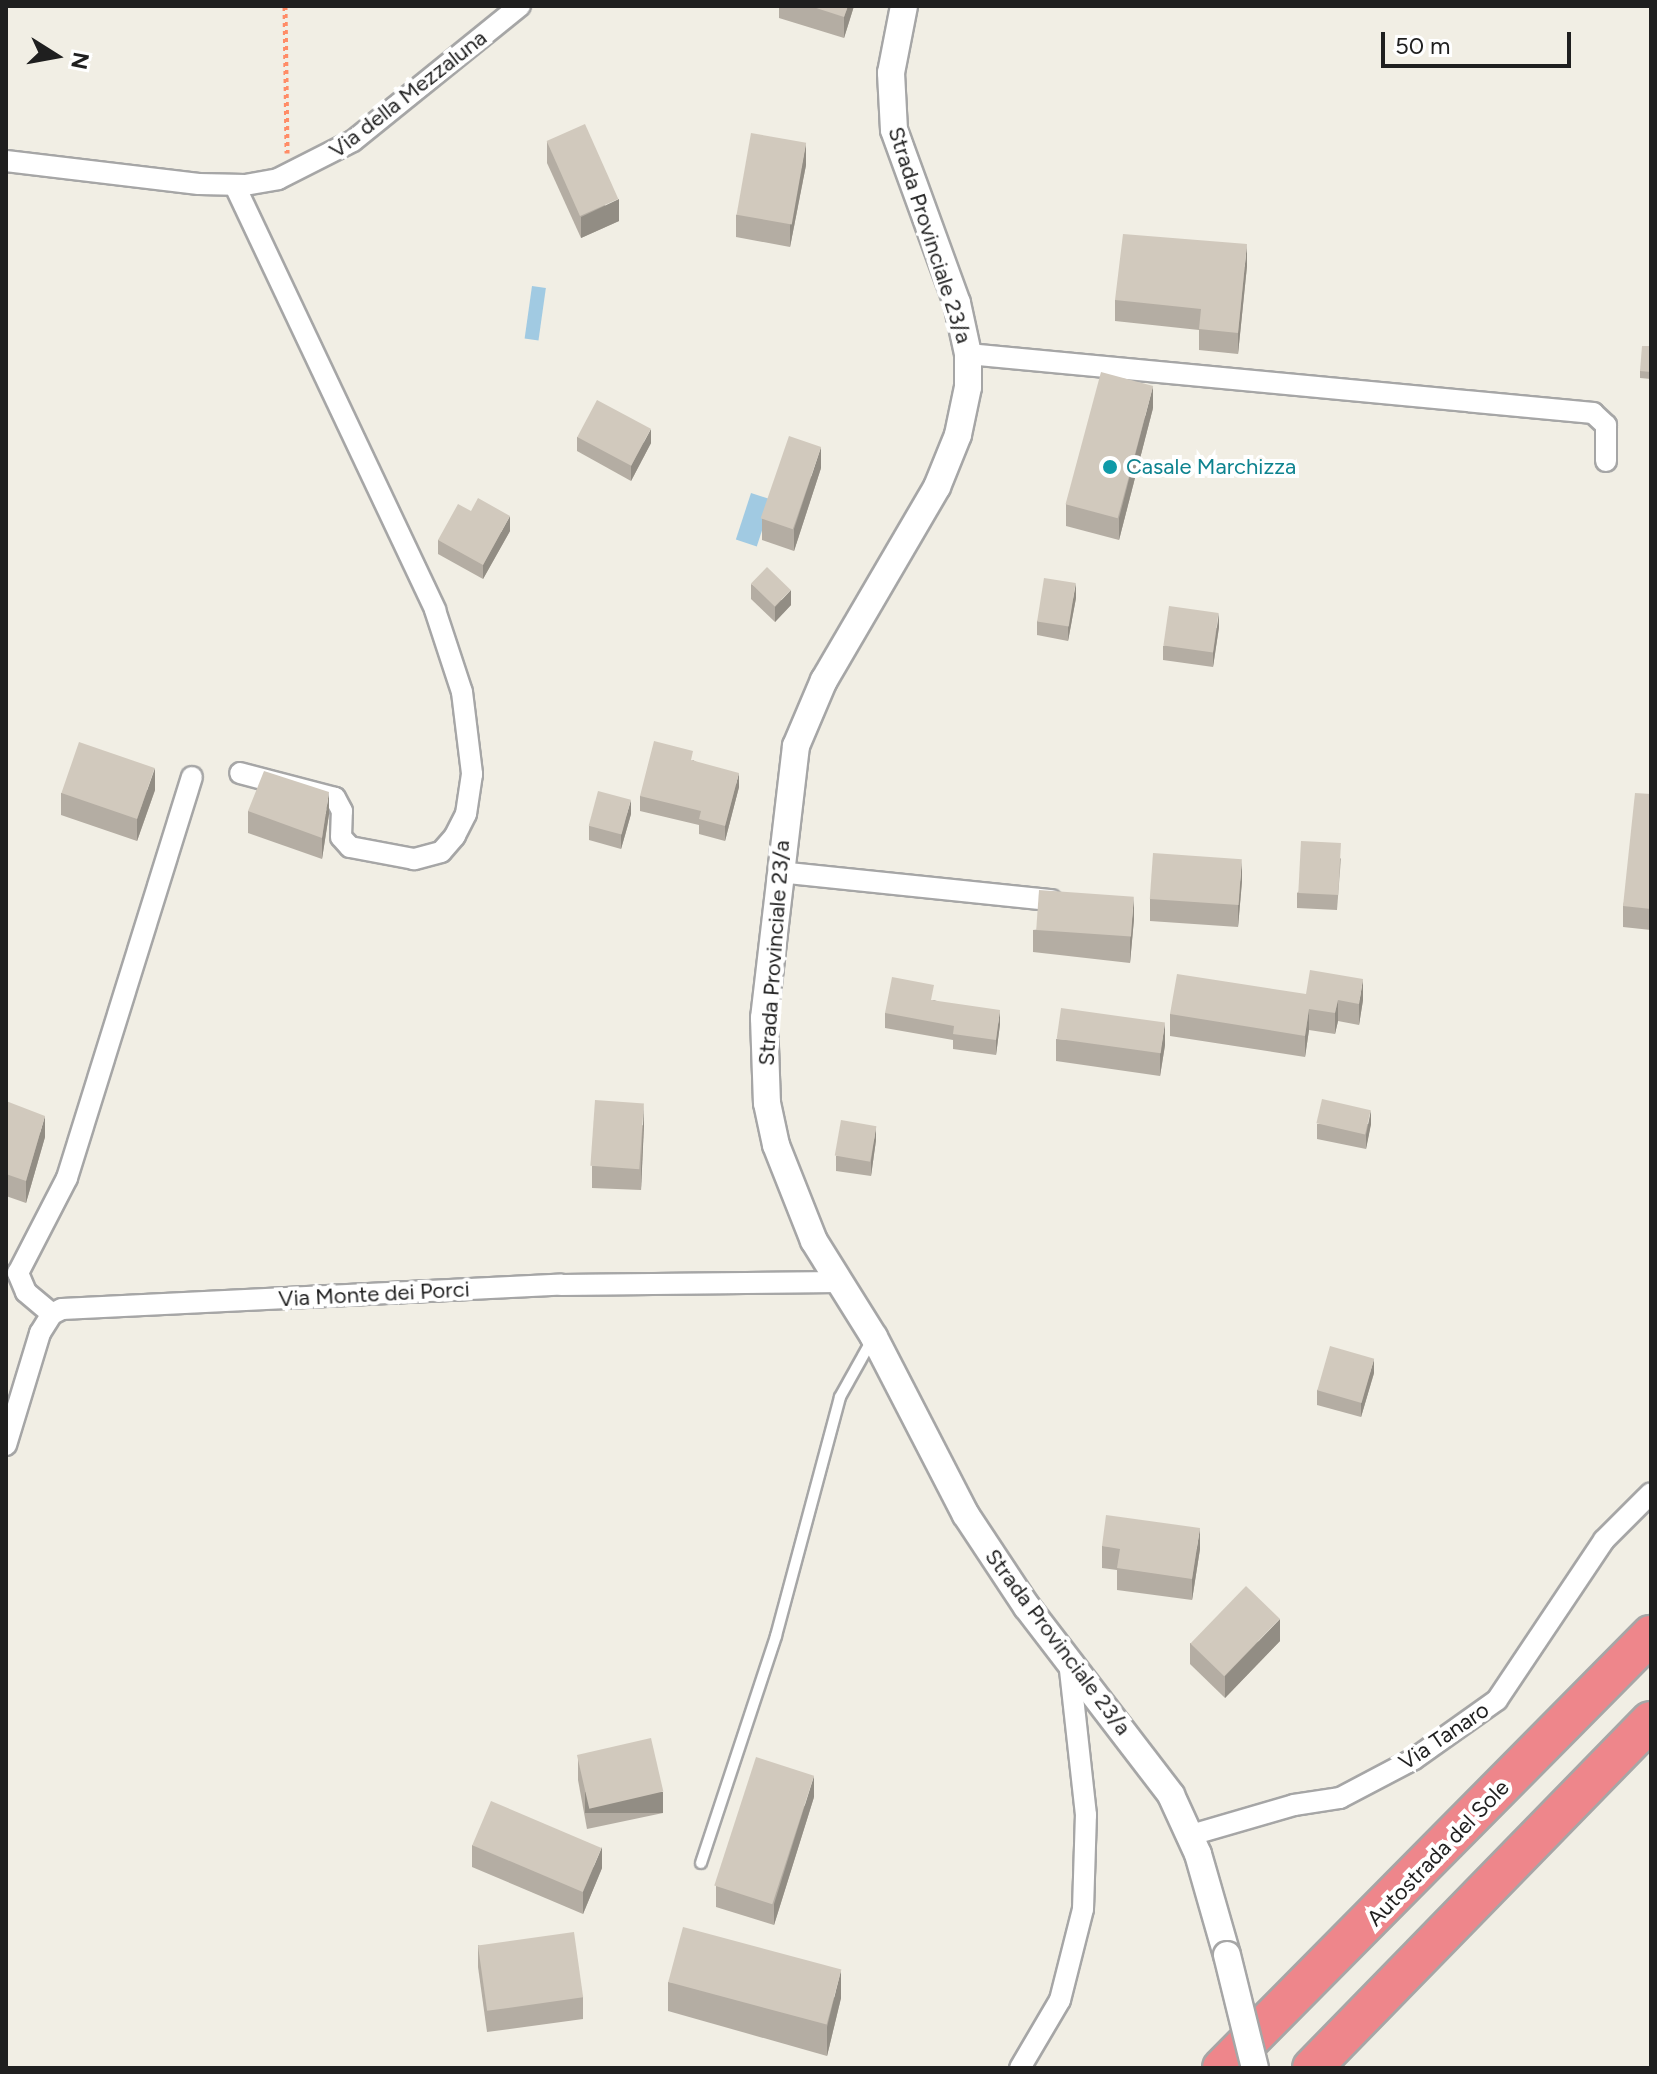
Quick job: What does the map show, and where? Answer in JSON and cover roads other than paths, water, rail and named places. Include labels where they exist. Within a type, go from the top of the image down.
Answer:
[{"type":"highway","name":"Autostrada del Sole","points":[[1222,2068],[1651,1635]]},
{"type":"highway","points":[[1312,2068],[1651,1721]]},
{"type":"street","name":"Via della Mezzaluna","points":[[6,161],[235,186],[288,175],[353,141],[520,6]]},
{"type":"street","name":"Strada Provinciale 23/a","points":[[904,6],[891,73],[894,130],[957,303],[968,354],[963,419],[944,473],[803,724],[789,784],[764,1018],[767,1103],[792,1188],[838,1282],[874,1337],[987,1550],[1153,1768],[1191,1835],[1227,1955],[1255,2068]]},
{"type":"street","points":[[235,186],[435,610],[462,692],[472,774],[466,814],[455,836],[441,852],[414,859],[350,847],[341,837],[342,811],[335,798],[240,773]]},
{"type":"street","points":[[968,354],[1593,413],[1606,425],[1606,461]]},
{"type":"street","points":[[6,1445],[40,1333],[52,1314],[22,1287],[20,1267],[67,1178],[192,777]]},
{"type":"street","points":[[779,872],[1052,900]]},
{"type":"street","name":"Via Monte dei Porci","points":[[52,1314],[85,1306],[561,1285],[838,1282]]},
{"type":"street","name":"Via Tanaro","points":[[1191,1835],[1294,1805],[1340,1798],[1414,1759],[1497,1700],[1604,1540],[1651,1493]]},
{"type":"street","points":[[1020,2068],[1060,2000],[1083,1909],[1085,1797],[1068,1658]]},
{"type":"lane","points":[[701,1863],[776,1636],[840,1397],[874,1337]]},
{"type":"water","points":[[532,286],[546,288],[538,340],[525,338]]},
{"type":"water","points":[[751,493],[772,500],[757,546],[736,540]]},
{"type":"place","name":"Casale Marchizza","points":[[1110,467]]}]
